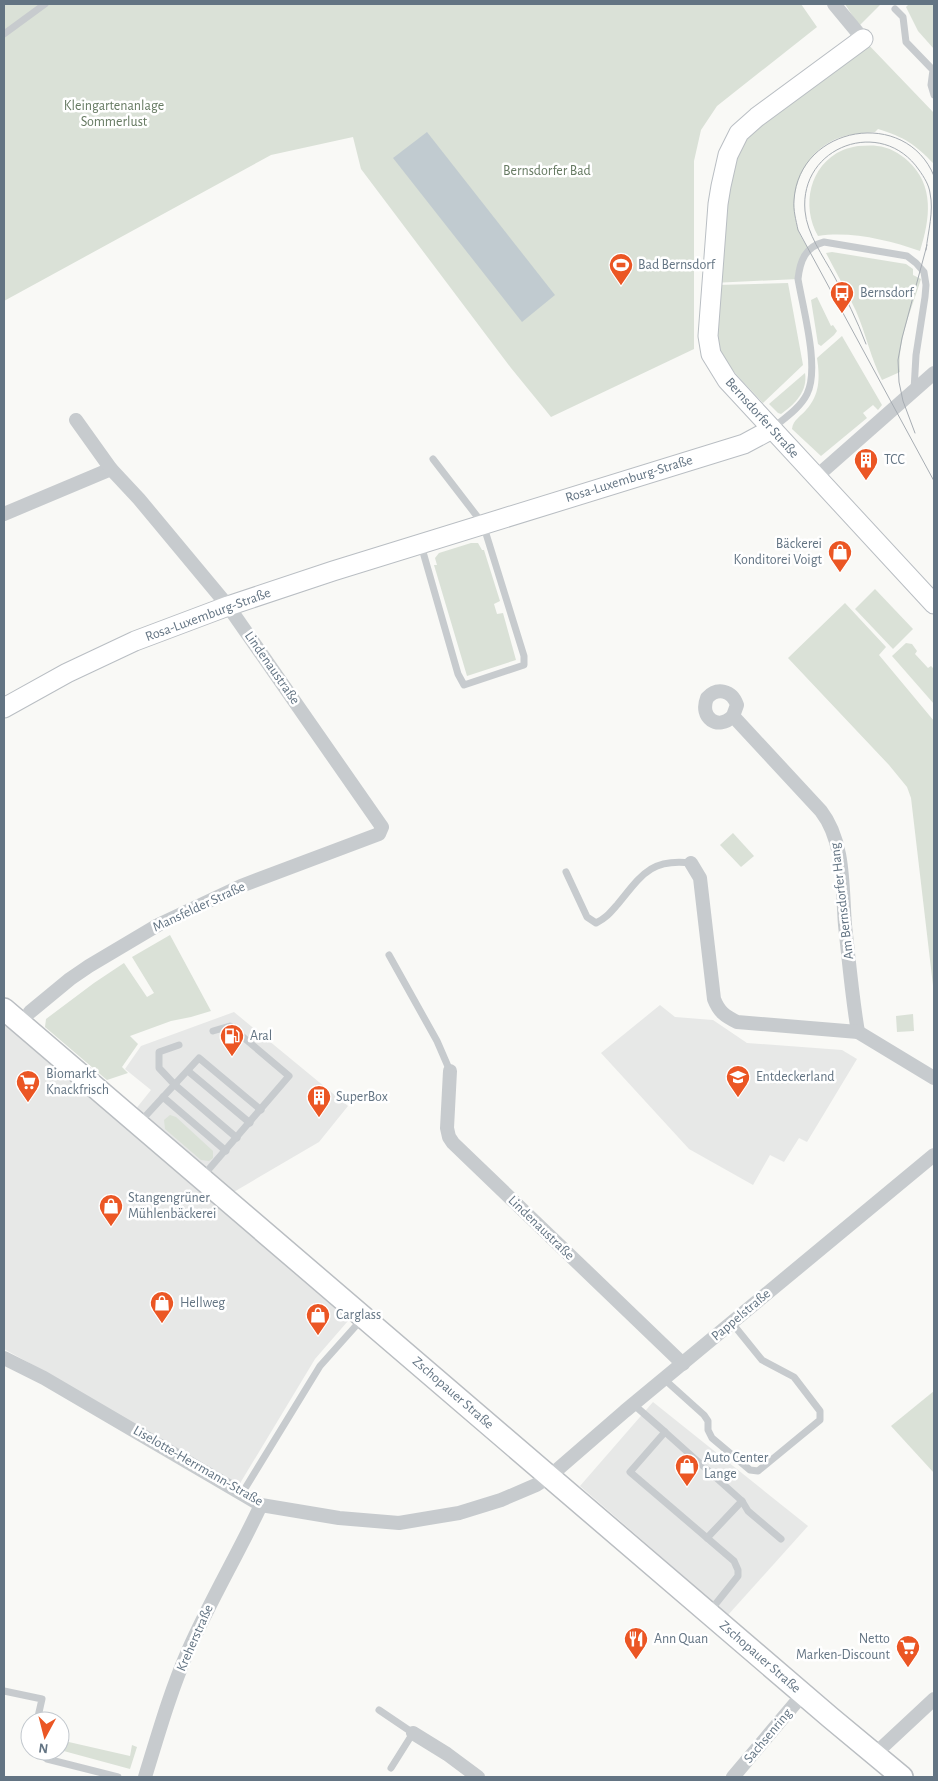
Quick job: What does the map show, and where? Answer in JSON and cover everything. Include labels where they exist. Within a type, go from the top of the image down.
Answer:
[{"type":"main road","name":"Zschopauer Straße","points":[[4,1009],[902,1777]]},
{"type":"street","points":[[834,4],[863,39]]},
{"type":"street","name":"Bernsdorfer Straße","points":[[863,39],[757,117],[740,133],[728,155],[718,204],[708,336],[711,354],[727,380],[934,604]]},
{"type":"street","points":[[816,477],[934,373]]},
{"type":"street","name":"Lindenaustraße","points":[[76,420],[111,469],[139,499],[228,606],[382,824],[382,830]]},
{"type":"street","name":"Rosa-Luxemburg-Straße","points":[[4,708],[67,673],[134,641],[228,606],[333,571],[744,444],[772,429]]},
{"type":"street","points":[[4,514],[111,469]]},
{"type":"street","name":"Am Bernsdorfer Hang","points":[[734,716],[821,811],[830,825],[839,858],[850,978],[858,1032]]},
{"type":"street","name":"Mansfelder Straße","points":[[30,1012],[88,966],[158,925],[216,897],[268,875],[378,834],[382,830]]},
{"type":"street","points":[[691,863],[700,878],[714,999],[724,1016],[736,1022],[858,1032],[934,1078]]},
{"type":"street","name":"Lindenaustraße","points":[[450,1071],[446,1128],[448,1137],[683,1364]]},
{"type":"street","name":"Pappelstraße","points":[[550,1476],[633,1404],[934,1156]]},
{"type":"street","name":"Liselotte-Herrmann-Straße","points":[[4,1358],[44,1378],[261,1505],[340,1518],[399,1523],[476,1509],[522,1492],[550,1476]]},
{"type":"street","name":"Kreherstraße","points":[[145,1777],[168,1701],[188,1651],[261,1505]]},
{"type":"street","name":"Sachsenring","points":[[733,1777],[803,1694]]},
{"type":"street","points":[[875,1754],[934,1699]]},
{"type":"street","points":[[413,1733],[447,1754],[478,1777]]},
{"type":"lane","points":[[4,34],[46,4]]},
{"type":"lane","points":[[895,9],[903,17],[906,42],[933,70],[931,85],[934,95]]},
{"type":"lane","points":[[772,429],[801,403],[807,394],[811,380],[812,360],[799,282],[800,266],[809,249],[816,244],[824,242],[907,256],[924,272],[926,285],[916,356],[914,392]]},
{"type":"lane","points":[[421,545],[458,674],[464,685],[524,665],[524,656],[483,524],[433,459]]},
{"type":"lane","points":[[566,872],[587,917],[596,923],[606,918],[642,875],[653,867],[676,862],[691,863]]},
{"type":"lane","points":[[389,955],[437,1041],[450,1071]]},
{"type":"lane","points":[[202,1178],[289,1076],[230,1026],[213,1031]]},
{"type":"lane","points":[[179,1044],[159,1052],[159,1068],[174,1085],[237,1138]]},
{"type":"lane","points":[[138,1124],[199,1058],[261,1110]]},
{"type":"lane","points":[[188,1071],[250,1123]]},
{"type":"lane","points":[[163,1098],[226,1151]]},
{"type":"lane","points":[[242,1495],[320,1366],[364,1317]]},
{"type":"lane","points":[[664,1379],[704,1415],[708,1421],[708,1430],[712,1438],[750,1470],[758,1471],[820,1420],[820,1410],[794,1377],[762,1360],[732,1323]]},
{"type":"lane","points":[[633,1404],[742,1501],[748,1511],[781,1539]]},
{"type":"lane","points":[[664,1432],[630,1472],[734,1560],[738,1576],[709,1612]]},
{"type":"lane","points":[[707,1538],[742,1501]]},
{"type":"lane","points":[[4,1691],[42,1699],[39,1711]]},
{"type":"lane","points":[[379,1710],[413,1733],[391,1768]]},
{"type":"lane","points":[[55,1761],[118,1777]]},
{"type":"shaded area","points":[[427,132],[555,295],[522,322],[393,158]]},
{"type":"shaded area","name":"Entdeckerland","points":[[660,1005],[675,1017],[713,1020],[747,1043],[842,1050],[857,1059],[807,1142],[799,1138],[784,1162],[770,1155],[753,1185],[689,1149],[601,1053]]},
{"type":"shaded area","points":[[234,1012],[348,1106],[319,1142],[232,1193],[135,1110],[151,1090],[125,1069],[141,1046]]},
{"type":"shaded area","points":[[4,1021],[354,1314],[315,1359],[239,1485],[4,1349]]},
{"type":"shaded area","points":[[653,1402],[808,1526],[728,1615],[580,1486]]},
{"type":"green space","points":[[4,4],[801,4],[817,27],[717,106],[701,130],[694,161],[694,349],[551,417],[511,368],[361,169],[353,137],[271,155],[4,301]]},
{"type":"green space","points":[[845,4],[881,4],[859,26]]},
{"type":"green space","points":[[909,4],[934,4],[934,49],[918,31],[906,7]]},
{"type":"green space","points":[[863,39],[934,113],[934,164],[909,142],[878,129],[875,132],[858,133],[835,139],[811,158],[799,180],[794,204],[795,217],[800,234],[809,249],[798,279],[712,283],[739,133]]},
{"type":"green space","points":[[858,146],[875,146],[890,149],[905,158],[923,181],[928,203],[928,215],[920,251],[895,243],[856,236],[818,236],[810,212],[811,187],[822,166],[831,157],[845,149]]},
{"type":"green space","points":[[832,252],[906,264],[913,269],[913,275],[921,279],[903,337],[900,372],[882,380],[856,311],[826,253]]},
{"type":"green space","points":[[788,283],[803,365],[763,403],[726,361],[716,342],[714,314],[717,285]]},
{"type":"green space","points":[[817,297],[831,326],[833,325],[837,331],[821,346],[818,344],[811,300]]},
{"type":"green space","points":[[842,336],[882,405],[878,410],[873,405],[863,413],[867,418],[821,456],[792,429],[814,398],[819,379],[817,358]]},
{"type":"green space","points":[[805,373],[804,386],[796,401],[781,414],[778,413],[769,404]]},
{"type":"green space","points":[[471,543],[478,543],[482,550],[484,550],[500,601],[494,604],[497,614],[503,613],[516,660],[467,676],[434,565],[437,565],[435,558],[439,553]]},
{"type":"green space","points":[[875,589],[913,629],[893,649],[855,609]]},
{"type":"green space","points":[[845,603],[886,647],[879,655],[934,721],[934,994],[911,798],[907,787],[889,765],[788,658]]},
{"type":"green space","points":[[906,643],[912,644],[917,651],[915,654],[928,668],[931,666],[934,669],[934,704],[892,656]]},
{"type":"green space","points":[[733,833],[754,856],[741,867],[720,845]]},
{"type":"green space","points":[[170,935],[211,1011],[171,1021],[130,1036],[138,1044],[122,1067],[128,1073],[107,1080],[45,1027],[46,1019],[124,963],[147,997],[154,993],[132,957]]},
{"type":"green space","points":[[913,1014],[914,1031],[897,1032],[896,1016]]},
{"type":"green space","points":[[170,1115],[176,1117],[213,1151],[213,1158],[209,1161],[201,1160],[165,1129],[164,1120]]},
{"type":"green space","points":[[934,1391],[934,1473],[891,1426]]},
{"type":"green space","points":[[70,1742],[130,1756],[132,1745],[137,1747],[130,1769],[70,1753]]},
{"type":"tram line","points":[[934,176],[920,154],[901,140],[879,133],[855,134],[833,141],[814,155],[800,175],[794,200],[798,230],[934,481]]},
{"type":"tram line","points":[[866,344],[847,301],[816,245],[806,220],[807,188],[815,170],[829,155],[846,146],[865,142],[885,144],[903,154],[919,170],[929,190],[931,214],[926,250]]},
{"type":"tram line","points":[[915,433],[903,401],[899,382],[898,360],[902,338],[927,245]]},
{"type":"place","name":"Bad Bernsdorf","points":[[621,286]]},
{"type":"place","name":"Bernsdorf","points":[[842,314]]},
{"type":"place","name":"TCC","points":[[866,481]]},
{"type":"place","name":"Bäckerei Konditorei Voigt","points":[[840,573]]},
{"type":"place","name":"Aral","points":[[232,1057]]},
{"type":"place","name":"Entdeckerland","points":[[738,1098]]},
{"type":"place","name":"Biomarkt Knackfrisch","points":[[28,1103]]},
{"type":"place","name":"SuperBox","points":[[319,1118]]},
{"type":"place","name":"Stangengrüner Mühlenbäckerei","points":[[111,1227]]},
{"type":"place","name":"Hellweg","points":[[162,1324]]},
{"type":"place","name":"Carglass","points":[[318,1336]]},
{"type":"place","name":"Auto Center Lange","points":[[687,1487]]},
{"type":"place","name":"Ann Quan","points":[[636,1660]]},
{"type":"place","name":"Netto Marken-Discount","points":[[908,1668]]},
{"type":"park label","name":"Kleingartenanlage Sommerlust","points":[[114,114]]},
{"type":"park label","name":"Bernsdorfer Bad","points":[[547,171]]}]
